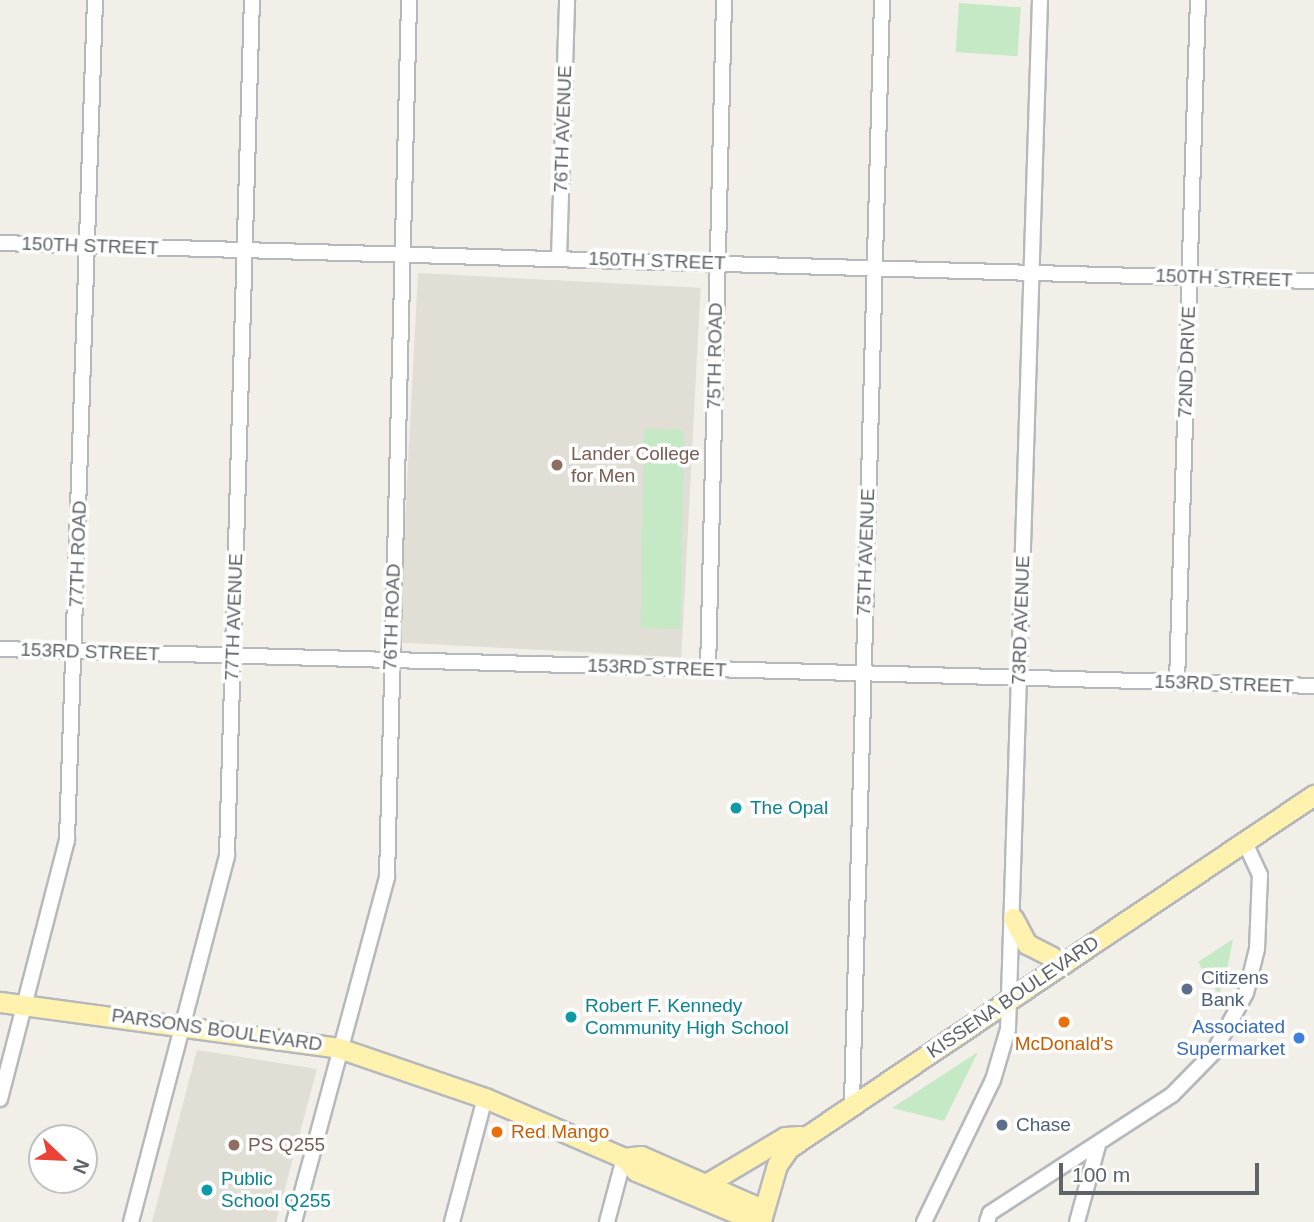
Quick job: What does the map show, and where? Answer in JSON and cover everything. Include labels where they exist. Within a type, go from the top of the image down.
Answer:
[{"type":"main road","name":"KISSENA BOULEVARD","points":[[706,1184],[785,1137],[805,1136],[1245,843],[1314,794]]},
{"type":"main road","points":[[1013,918],[1027,944],[1064,963]]},
{"type":"main road","name":"PARSONS BOULEVARD","points":[[0,1002],[183,1023],[339,1048],[485,1098],[624,1158],[636,1171],[750,1219],[766,1220]]},
{"type":"main road","points":[[766,1220],[776,1165],[805,1136]]},
{"type":"main road","name":"PARSONS BOULEVARD","points":[[624,1158],[641,1156],[706,1184],[753,1205],[766,1220]]},
{"type":"street","name":"77TH ROAD","points":[[0,1100],[67,840],[94,0]]},
{"type":"street","name":"77TH AVENUE","points":[[131,1222],[227,855],[252,0]]},
{"type":"street","name":"76TH ROAD","points":[[293,1222],[387,877],[410,0]]},
{"type":"street","name":"76TH AVENUE","points":[[559,258],[567,0]]},
{"type":"street","name":"75TH ROAD","points":[[708,670],[724,0]]},
{"type":"street","name":"75TH AVENUE","points":[[852,1103],[882,0]]},
{"type":"street","name":"73RD AVENUE","points":[[924,1222],[996,1071],[1011,997],[1040,0]]},
{"type":"street","name":"72ND DRIVE","points":[[1177,682],[1198,0]]},
{"type":"street","name":"150TH STREET","points":[[0,243],[1314,281]]},
{"type":"street","name":"153RD STREET","points":[[0,649],[1314,686]]},
{"type":"street","points":[[987,1222],[989,1213],[1098,1145],[1194,1075],[1236,1015],[1253,971],[1261,906],[1257,857],[1245,843]]},
{"type":"street","points":[[452,1222],[485,1098]]},
{"type":"street","points":[[1077,1222],[1098,1145]]},
{"type":"street","points":[[607,1222],[624,1158]]},
{"type":"shaded area","name":"Lander College for Men","points":[[418,273],[701,288],[681,657],[399,642]]},
{"type":"shaded area","name":"PS Q255","points":[[197,1050],[317,1069],[276,1222],[152,1222]]},
{"type":"green space","points":[[959,3],[1021,7],[1017,56],[956,52]]},
{"type":"green space","points":[[644,429],[684,430],[681,629],[641,628]]},
{"type":"green space","points":[[1233,939],[1227,970],[1219,995],[1198,962]]},
{"type":"green space","points":[[978,1052],[944,1121],[892,1108]]},
{"type":"place","name":"Lander College for Men","points":[[557,465]]},
{"type":"place","name":"The Opal","points":[[736,808]]},
{"type":"place","name":"Citizens Bank","points":[[1187,989]]},
{"type":"place","name":"Robert F. Kennedy Community High School","points":[[571,1017]]},
{"type":"place","name":"McDonald's","points":[[1064,1022]]},
{"type":"place","name":"Associated Supermarket","points":[[1299,1038]]},
{"type":"place","name":"Chase","points":[[1002,1125]]},
{"type":"place","name":"Red Mango","points":[[497,1132]]},
{"type":"place","name":"PS Q255","points":[[234,1145]]},
{"type":"place","name":"Public School Q255","points":[[207,1190]]}]
